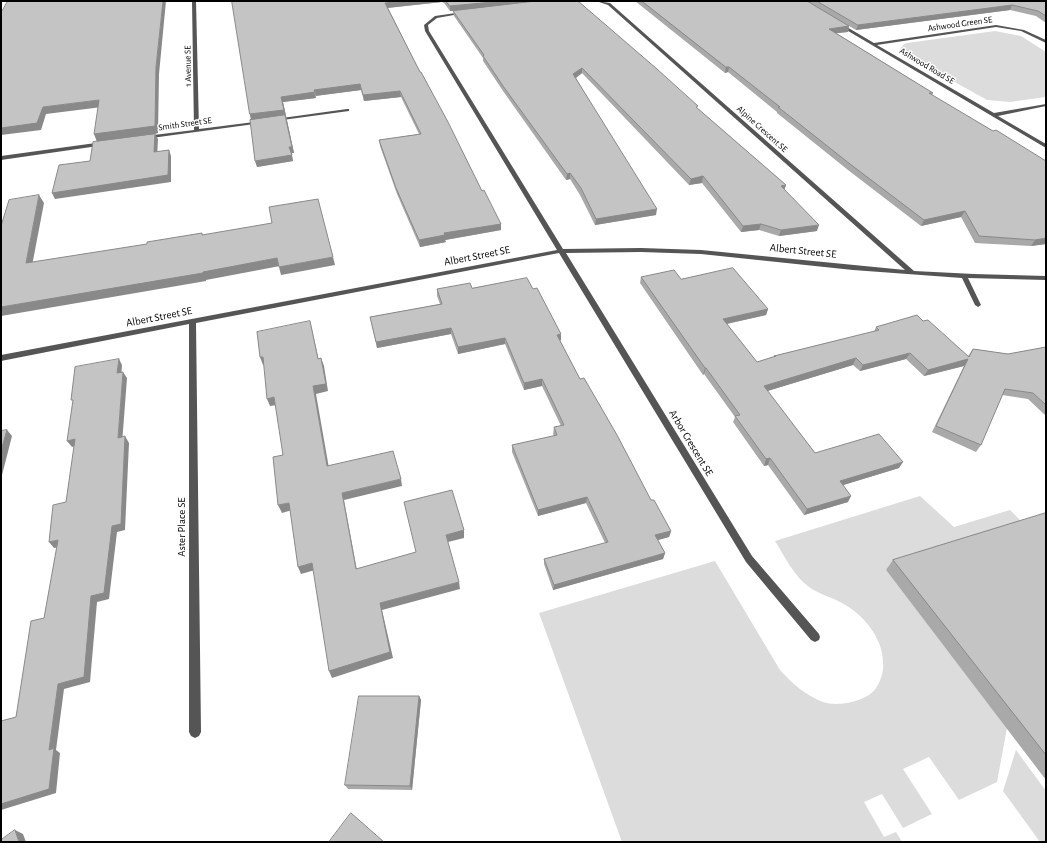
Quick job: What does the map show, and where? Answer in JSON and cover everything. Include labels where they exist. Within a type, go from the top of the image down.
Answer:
[{"type":"street","name":"1 Avenue SE","points":[[194,1],[197,131]]},
{"type":"street","name":"Alpine Crescent SE","points":[[598,1],[609,4],[912,273]]},
{"type":"street","points":[[472,12],[436,17],[426,26],[427,31],[561,251]]},
{"type":"street","name":"Ashwood Road SE","points":[[833,20],[1046,146]]},
{"type":"street","name":"Ashwood Green SE","points":[[874,44],[996,26],[1011,27],[1026,31],[1046,42]]},
{"type":"street","points":[[993,114],[1046,105]]},
{"type":"street","name":"Smith Street SE","points":[[136,139],[347,110]]},
{"type":"street","points":[[1,158],[106,143]]},
{"type":"street","name":"Albert Street SE","points":[[1,358],[561,251],[642,249],[713,253],[912,273],[995,278],[1046,278]]},
{"type":"street","name":"Arbor Crescent SE","points":[[561,251],[749,559],[815,637]]},
{"type":"street","points":[[964,276],[978,305]]},
{"type":"street","name":"Aster Place SE","points":[[192,322],[195,732]]},
{"type":"shaded area","points":[[995,31],[1021,36],[1046,52],[1046,97],[1010,102],[987,100],[901,52],[900,49],[907,43]]},
{"type":"shaded area","points":[[920,496],[954,527],[1010,510],[1026,526],[886,570],[1007,728],[997,782],[959,800],[929,757],[903,769],[932,814],[903,828],[882,794],[864,802],[884,837],[896,832],[902,842],[622,842],[539,613],[715,561],[780,670],[790,680],[800,689],[823,702],[836,704],[859,700],[872,693],[882,676],[882,653],[876,636],[857,613],[804,583],[790,566],[775,541]]},
{"type":"shaded area","points":[[1016,750],[1046,791],[1046,842],[1040,842],[1003,791]]},
{"type":"building","points":[[8,1],[163,1],[156,67],[155,126],[94,134],[99,100],[43,107],[37,123],[1,128],[1,13]]},
{"type":"building","points":[[232,1],[406,1],[385,3],[420,72],[448,122],[482,191],[484,190],[501,224],[444,233],[445,235],[419,240],[396,188],[379,140],[421,134],[400,91],[363,95],[360,84],[314,90],[315,92],[281,97],[284,110],[250,114]]},
{"type":"building","points":[[446,1],[503,1],[450,6]]},
{"type":"building","points":[[536,1],[578,1],[657,69],[698,106],[696,107],[786,185],[781,186],[819,225],[781,230],[761,224],[743,226],[703,176],[691,179],[582,68],[573,74],[657,209],[596,219],[581,188],[570,173],[567,174],[503,86],[483,56],[484,55],[453,11]]},
{"type":"building","points":[[642,1],[807,1],[849,26],[829,29],[933,93],[929,93],[993,131],[996,130],[1046,161],[1046,238],[1035,240],[979,236],[965,211],[924,220],[850,164],[729,67],[726,67]]},
{"type":"building","points":[[817,1],[1046,1],[1046,16],[1038,11],[1012,5],[858,25]]},
{"type":"building","points":[[285,115],[292,147],[289,147],[292,155],[255,161],[250,120]]},
{"type":"building","points":[[155,134],[154,152],[169,150],[168,175],[52,193],[59,165],[90,161],[93,142]]},
{"type":"building","points":[[39,195],[26,263],[147,244],[147,242],[202,233],[202,235],[272,223],[269,207],[318,199],[333,257],[279,267],[277,258],[203,273],[1,307],[1,226],[9,200]]},
{"type":"building","points":[[733,268],[768,309],[723,319],[757,362],[776,356],[774,356],[879,330],[876,327],[917,315],[923,321],[928,320],[969,357],[973,349],[1008,354],[1046,347],[1046,405],[1033,393],[1005,389],[981,445],[936,426],[968,359],[928,370],[910,353],[863,365],[856,358],[764,386],[815,453],[879,434],[903,462],[840,481],[851,496],[807,509],[770,458],[766,459],[735,416],[740,415],[641,277],[674,270],[681,279]]},
{"type":"building","points":[[527,278],[533,289],[537,288],[561,334],[557,335],[580,379],[584,378],[617,435],[651,500],[654,500],[671,531],[655,535],[665,553],[554,585],[544,559],[608,542],[587,497],[538,510],[512,445],[557,435],[554,427],[564,425],[542,379],[524,383],[505,338],[458,347],[451,328],[376,342],[370,317],[442,304],[437,289],[470,283],[472,288]]},
{"type":"building","points":[[310,321],[318,359],[321,358],[326,384],[313,386],[327,466],[393,451],[401,479],[342,493],[356,569],[416,552],[404,502],[452,490],[464,530],[446,535],[459,582],[380,603],[390,652],[329,671],[312,563],[298,567],[289,503],[278,505],[273,457],[283,455],[274,397],[267,399],[263,357],[260,357],[257,332]]},
{"type":"building","points":[[119,359],[117,373],[123,372],[118,438],[125,436],[121,524],[112,526],[104,593],[91,596],[84,677],[58,684],[49,750],[54,748],[49,789],[1,804],[1,721],[16,717],[31,621],[44,618],[58,540],[49,542],[53,505],[66,502],[75,439],[67,441],[73,400],[71,400],[75,367]]},
{"type":"building","points":[[7,430],[1,451],[1,431]]},
{"type":"building","points":[[1046,513],[1046,755],[893,560]]},
{"type":"building","points":[[359,696],[419,696],[410,786],[345,785]]},
{"type":"building","points":[[351,813],[384,842],[329,842]]},
{"type":"building","points":[[15,830],[19,842],[1,842],[1,840]]}]
